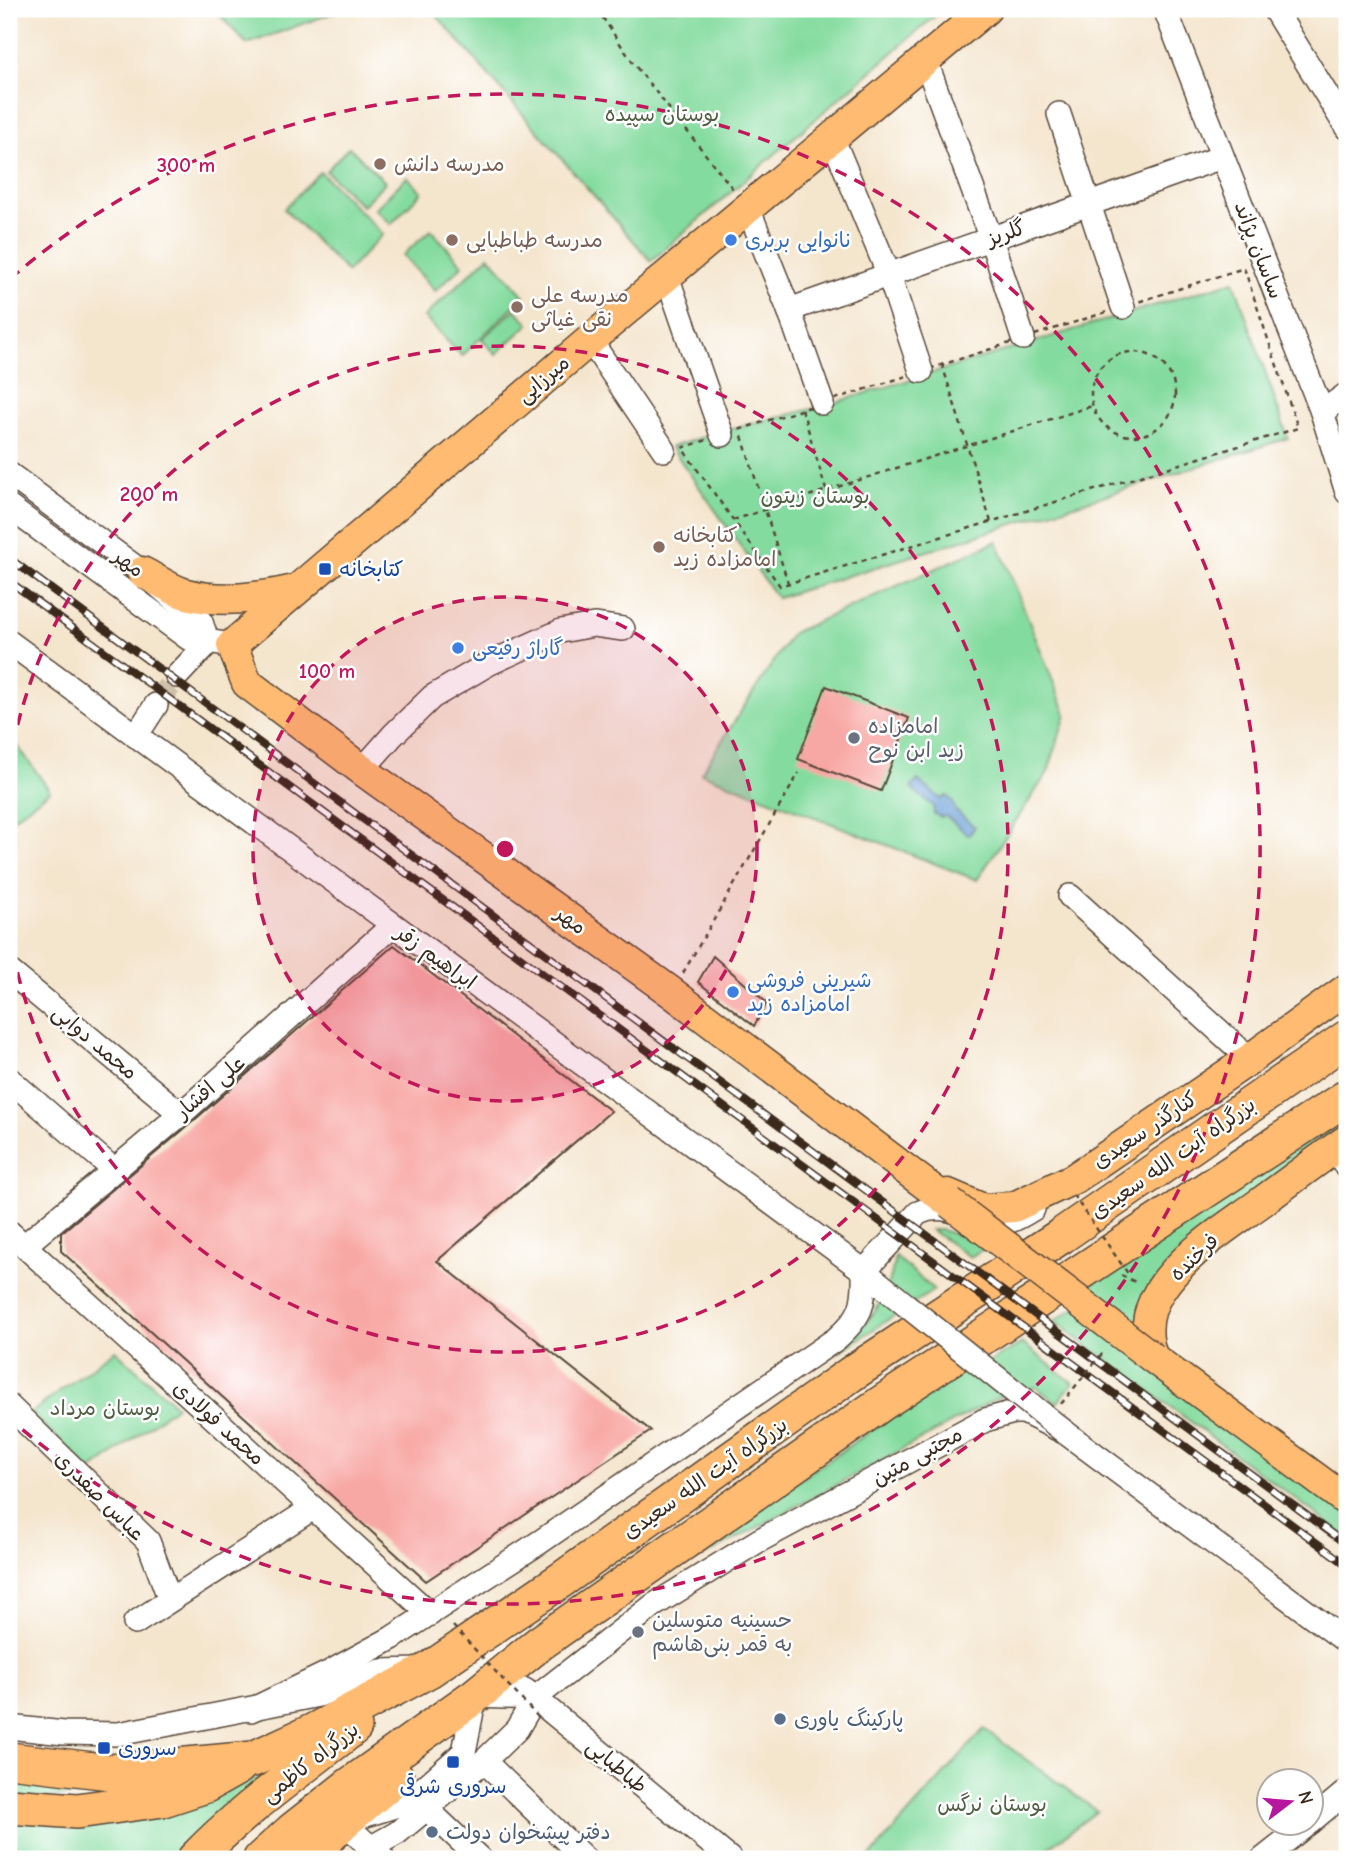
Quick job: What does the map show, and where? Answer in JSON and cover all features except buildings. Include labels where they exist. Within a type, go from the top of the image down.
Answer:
[{"type":"highway","name":"بزرگراه آیت الله سعیدی","points":[[9,1760],[110,1772],[253,1759],[312,1732],[429,1670],[564,1578],[851,1374],[1061,1236],[1347,1038]]},
{"type":"highway","name":"بزرگراه آیت الله سعیدی","points":[[475,1696],[540,1643],[882,1403],[1347,1097]]},
{"type":"highway","name":"بزرگراه کاظمی","points":[[195,1859],[218,1835],[261,1799],[429,1670]]},
{"type":"highway","name":"بزرگراه کاظمی","points":[[261,1859],[349,1786],[475,1696]]},
{"type":"highway","points":[[306,1859],[343,1822],[394,1779],[475,1696]]},
{"type":"highway","points":[[9,1806],[77,1811],[163,1799],[206,1785],[253,1759]]},
{"type":"main road","name":"میرزایی","points":[[220,644],[297,589],[986,9]]},
{"type":"main road","points":[[142,572],[185,594],[249,599],[297,589]]},
{"type":"main road","name":"مهر","points":[[220,644],[247,683],[362,770],[671,992],[925,1185]]},
{"type":"main road","name":"کنارگذر سعیدی","points":[[925,1185],[983,1209],[1014,1207],[1059,1194],[1075,1178],[1250,1059],[1347,989]]},
{"type":"main road","name":"فرخنده","points":[[1153,1358],[1146,1330],[1150,1312],[1158,1293],[1179,1267],[1210,1240],[1343,1152]]},
{"type":"main road","points":[[925,1185],[1347,1501]]},
{"type":"street","name":"ساسان پژاند","points":[[1165,9],[1322,412],[1347,492]]},
{"type":"street","points":[[1274,9],[1347,128]]},
{"type":"street","points":[[925,59],[991,239],[1023,338]]},
{"type":"street","points":[[1059,114],[1123,307]]},
{"type":"street","points":[[832,137],[889,275],[932,368]]},
{"type":"street","name":"گلریز","points":[[789,310],[1223,157]]},
{"type":"street","points":[[748,208],[789,310],[812,406]]},
{"type":"street","points":[[667,276],[731,432]]},
{"type":"street","points":[[590,340],[664,450]]},
{"type":"street","points":[[1322,412],[1347,394]]},
{"type":"street","name":"مهر","points":[[9,474],[142,572],[201,622],[220,644]]},
{"type":"street","name":"مهر","points":[[9,507],[188,638],[220,644]]},
{"type":"street","points":[[362,770],[432,696],[488,664],[561,631],[594,625],[623,628]]},
{"type":"street","name":"ابراهیم زقر","points":[[9,642],[864,1271],[1066,1433]]},
{"type":"street","points":[[177,676],[220,644]]},
{"type":"street","points":[[136,736],[156,705]]},
{"type":"street","points":[[1070,896],[1250,1059]]},
{"type":"street","name":"علی افشار","points":[[17,1239],[114,1170],[181,1114],[393,925]]},
{"type":"street","name":"محمد دوابی","points":[[9,971],[181,1114]]},
{"type":"street","points":[[9,1079],[114,1170]]},
{"type":"street","points":[[251,1710],[330,1672],[430,1614],[552,1535],[836,1339],[859,1315],[864,1296],[864,1271],[918,1213],[929,1208],[943,1208],[972,1219],[1001,1224],[1018,1218],[1059,1194]]},
{"type":"street","name":"محمد فولادی","points":[[17,1239],[430,1614]]},
{"type":"street","name":"عباس صفدری","points":[[9,1406],[148,1541],[170,1600]]},
{"type":"street","name":"مجتبی متین","points":[[537,1708],[654,1605],[758,1541],[985,1420],[1014,1412],[1024,1412],[1066,1433],[1347,1642]]},
{"type":"street","points":[[135,1623],[313,1508]]},
{"type":"street","points":[[9,1727],[64,1733],[118,1734],[318,1695],[381,1671],[429,1670]]},
{"type":"street","name":"طباطبایی","points":[[504,1672],[537,1708],[730,1859]]},
{"type":"street","points":[[475,1696],[537,1708]]},
{"type":"street","points":[[343,1822],[377,1853],[397,1833],[484,1761],[537,1708]]},
{"type":"street","points":[[484,1761],[585,1859]]},
{"type":"street","points":[[1324,1814],[1343,1802]]},
{"type":"street","points":[[427,1809],[480,1859]]},
{"type":"street","points":[[1263,1859],[1292,1836]]},
{"type":"path","points":[[597,9],[633,63],[748,208]]},
{"type":"path","points":[[1244,268],[1298,428],[780,586],[682,448],[1023,338],[1123,307],[1244,268]]},
{"type":"path","points":[[1130,352],[1149,355],[1164,366],[1173,383],[1174,402],[1167,419],[1153,432],[1135,437],[1116,434],[1101,423],[1092,406],[1091,387],[1098,370],[1112,357],[1130,352]]},
{"type":"path","points":[[932,368],[967,444],[991,522]]},
{"type":"path","points":[[812,406],[826,490]]},
{"type":"path","points":[[733,520],[1092,406]]},
{"type":"path","points":[[731,432],[765,510],[788,584]]},
{"type":"path","points":[[671,992],[799,774]]},
{"type":"path","points":[[1059,1194],[1129,1275]]},
{"type":"path","points":[[1058,1407],[1108,1346]]},
{"type":"path","points":[[453,1626],[537,1708]]},
{"type":"green space","points":[[214,9],[344,9],[247,44]]},
{"type":"green space","name":"بوستان سپیده","points":[[431,9],[943,9],[651,261]]},
{"type":"green space","points":[[349,147],[385,182],[362,206],[326,171]]},
{"type":"green space","points":[[320,172],[383,234],[347,272],[284,209]]},
{"type":"green space","points":[[407,177],[422,192],[391,224],[375,209]]},
{"type":"green space","points":[[431,230],[463,265],[435,291],[403,255]]},
{"type":"green space","points":[[489,256],[524,296],[462,356],[424,317]]},
{"type":"green space","name":"بوستان زیتون","points":[[1234,281],[1288,438],[777,598],[671,447],[722,431],[824,406]]},
{"type":"green space","points":[[515,309],[529,324],[496,354],[482,339]]},
{"type":"green space","points":[[997,541],[1066,714],[1048,772],[977,880],[701,773],[792,633]]},
{"type":"green space","points":[[17,745],[50,791],[9,821],[9,750]]},
{"type":"green space","points":[[1347,1114],[1347,1119],[1300,1153],[1303,1158],[1136,1327],[1347,1512],[1347,1537],[1054,1321],[1090,1299],[1084,1289]]},
{"type":"green space","points":[[931,1230],[941,1230],[990,1245],[970,1257]]},
{"type":"green space","points":[[895,1256],[934,1290],[834,1355],[875,1312],[888,1287]]},
{"type":"green space","points":[[1022,1343],[1073,1383],[1057,1403],[1036,1387],[1005,1394],[697,1560],[699,1548],[978,1358],[983,1366]]},
{"type":"green space","name":"بوستان مرداد","points":[[115,1350],[176,1406],[91,1471],[31,1413]]},
{"type":"green space","name":"بوستان نرگس","points":[[984,1729],[1097,1811],[1034,1859],[868,1859]]},
{"type":"green space","points":[[288,1763],[202,1829],[172,1859],[9,1859],[9,1816],[225,1791]]},
{"type":"green space","points":[[9,1778],[75,1788],[162,1790],[9,1800]]},
{"type":"water","points":[[918,780],[941,799],[947,796],[953,802],[955,810],[975,827],[968,835],[946,816],[934,814],[933,806],[911,788]]},
{"type":"tunnel","points":[[156,705],[177,676]]},
{"type":"railway","points":[[9,558],[1347,1545]]},
{"type":"railway","points":[[9,581],[1347,1565]]},
{"type":"place","name":"مدرسه دانش","points":[[380,164]]},
{"type":"place","name":"مدرسه طباطبایی","points":[[452,240]]},
{"type":"place","name":"نانوایی بربری","points":[[731,240]]},
{"type":"place","name":"مدرسه علی نقی غیاثی","points":[[517,307]]},
{"type":"place","name":"کتابخانه امامزاده زید","points":[[659,547]]},
{"type":"place","name":"کتابخانه","points":[[325,569]]},
{"type":"place","name":"گاراژ رفیعی","points":[[458,648]]},
{"type":"place","name":"امامزاده زید ابن نوح","points":[[854,738]]},
{"type":"place","name":"شیرینی فروشی امامزاده زید","points":[[733,992]]},
{"type":"place","name":"حسینیه متوسلین به قمر بنی‌هاشم","points":[[638,1632]]},
{"type":"place","name":"پارکینگ یاوری","points":[[780,1719]]},
{"type":"place","name":"سروری","points":[[104,1748]]},
{"type":"place","name":"سروری شرقی","points":[[453,1762]]},
{"type":"place","name":"دفتر پیشخوان دولت","points":[[432,1832]]}]
